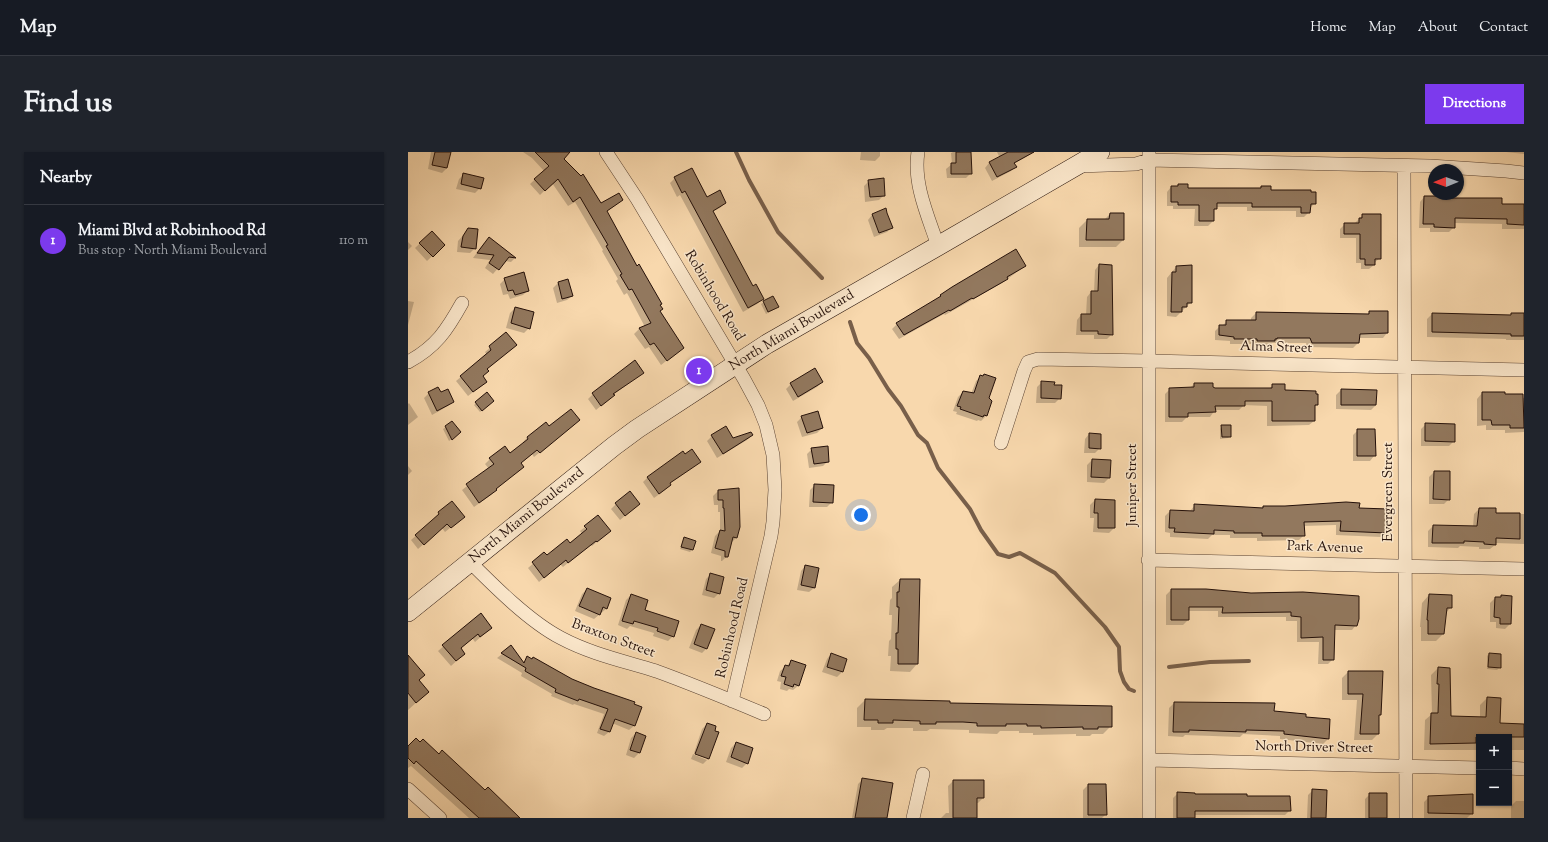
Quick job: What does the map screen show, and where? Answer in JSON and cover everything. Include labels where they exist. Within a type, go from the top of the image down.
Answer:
[{"type":"main road","name":"North Miami Boulevard","points":[[408,612],[620,442],[735,363],[1100,152]]},
{"type":"street","name":"Robinhood Road","points":[[606,152],[637,199],[735,363],[758,405],[766,425],[773,455],[775,490],[771,536],[732,701]]},
{"type":"street","points":[[918,152],[917,164],[919,185],[938,246]]},
{"type":"street","points":[[1074,166],[1136,164],[1149,156],[1404,166],[1524,173]]},
{"type":"street","name":"Juniper Street","points":[[1149,156],[1149,818]]},
{"type":"street","name":"Evergreen Street","points":[[1404,166],[1406,818]]},
{"type":"street","points":[[408,362],[420,356],[448,329],[462,303]]},
{"type":"street","name":"Alma Street","points":[[1002,444],[1020,380],[1028,362],[1038,359],[1150,360],[1524,370]]},
{"type":"street","name":"Park Avenue","points":[[1148,560],[1524,569]]},
{"type":"street","name":"Braxton Street","points":[[470,562],[510,599],[544,627],[561,638],[592,652],[657,672],[764,714]]},
{"type":"street","name":"North Driver Street","points":[[1149,760],[1476,768]]},
{"type":"street","points":[[1512,768],[1524,769]]},
{"type":"street","points":[[913,818],[923,774]]},
{"type":"street","points":[[408,789],[440,818]]},
{"type":"building","points":[[435,152],[451,152],[447,168],[432,165]]},
{"type":"building","points":[[535,152],[570,152],[564,159],[581,176],[583,174],[601,203],[619,193],[623,200],[607,211],[637,266],[639,264],[662,304],[660,305],[663,309],[660,311],[684,348],[667,361],[654,343],[650,345],[639,328],[651,323],[632,289],[629,290],[620,275],[622,274],[606,246],[608,245],[580,197],[573,202],[558,179],[545,191],[534,179],[549,166]]},
{"type":"building","points":[[956,152],[971,152],[972,174],[951,174],[951,163],[956,163]]},
{"type":"building","points":[[1008,152],[1034,152],[1014,163],[1017,167],[997,177],[989,162]]},
{"type":"building","points":[[692,168],[707,197],[720,190],[726,203],[713,211],[753,286],[756,284],[764,299],[748,308],[685,191],[682,193],[674,177]]},
{"type":"building","points":[[463,173],[484,178],[481,189],[461,184]]},
{"type":"building","points":[[884,178],[885,196],[870,197],[868,180]]},
{"type":"building","points":[[1178,184],[1188,184],[1188,188],[1261,188],[1261,186],[1271,186],[1271,190],[1311,190],[1311,192],[1316,192],[1316,204],[1311,204],[1310,213],[1301,213],[1301,207],[1252,207],[1252,203],[1217,203],[1217,209],[1214,209],[1214,221],[1199,221],[1199,205],[1178,205],[1178,202],[1171,202],[1171,186],[1178,186]]},
{"type":"building","points":[[1424,196],[1428,196],[1428,200],[1502,198],[1502,204],[1524,204],[1524,225],[1507,224],[1507,219],[1455,218],[1455,228],[1434,227],[1434,224],[1423,224]]},
{"type":"building","points":[[886,208],[893,228],[879,233],[872,214]]},
{"type":"building","points":[[1110,213],[1124,213],[1124,240],[1086,240],[1087,219],[1109,219]]},
{"type":"building","points":[[1362,214],[1381,214],[1381,259],[1375,259],[1375,265],[1365,265],[1365,259],[1360,259],[1360,234],[1344,234],[1344,223],[1359,223],[1359,218],[1362,218]]},
{"type":"building","points":[[468,228],[478,229],[476,249],[461,247],[463,236]]},
{"type":"building","points":[[432,231],[445,245],[433,257],[419,243]]},
{"type":"building","points":[[489,237],[516,258],[509,257],[499,270],[489,263],[494,255],[477,253]]},
{"type":"building","points":[[1016,249],[1026,266],[1007,277],[1008,279],[973,299],[972,298],[950,311],[949,310],[904,335],[896,323],[941,296],[940,295],[952,287]]},
{"type":"building","points":[[1099,264],[1112,265],[1113,335],[1098,334],[1098,331],[1081,331],[1081,314],[1091,314],[1091,291],[1098,291]]},
{"type":"building","points":[[1192,265],[1192,303],[1187,303],[1187,307],[1182,307],[1182,312],[1171,312],[1172,272],[1176,272],[1176,266]]},
{"type":"building","points":[[524,272],[529,291],[515,295],[513,290],[508,291],[504,278]]},
{"type":"building","points":[[568,279],[573,296],[562,299],[558,282]]},
{"type":"building","points":[[773,296],[779,307],[768,312],[763,301]]},
{"type":"building","points":[[515,307],[534,312],[530,329],[511,323]]},
{"type":"building","points":[[1369,311],[1388,311],[1388,333],[1360,334],[1359,343],[1312,343],[1310,338],[1277,338],[1275,341],[1257,341],[1257,339],[1234,339],[1234,337],[1219,335],[1219,325],[1226,325],[1226,320],[1256,320],[1256,312],[1369,314]]},
{"type":"building","points":[[1432,313],[1511,315],[1511,313],[1524,313],[1524,336],[1511,336],[1511,334],[1432,332]]},
{"type":"building","points":[[506,332],[517,345],[487,369],[489,371],[483,376],[487,382],[473,392],[460,376],[491,350],[489,346]]},
{"type":"building","points":[[635,360],[644,373],[613,394],[615,395],[601,406],[592,393]]},
{"type":"building","points":[[815,368],[823,382],[798,397],[790,383]]},
{"type":"building","points":[[984,374],[996,378],[989,398],[992,401],[987,416],[984,415],[983,417],[960,409],[961,407],[957,406],[963,391],[974,393],[980,375],[983,376]]},
{"type":"building","points":[[1041,381],[1055,382],[1054,385],[1062,385],[1061,399],[1041,398]]},
{"type":"building","points":[[1194,383],[1213,383],[1213,387],[1215,388],[1272,388],[1272,384],[1285,384],[1285,390],[1316,391],[1316,394],[1318,394],[1318,405],[1315,405],[1315,421],[1272,421],[1272,401],[1245,401],[1245,406],[1215,406],[1216,412],[1188,413],[1188,417],[1169,417],[1169,388],[1194,387]]},
{"type":"building","points":[[438,387],[441,392],[448,389],[454,402],[437,411],[428,392]]},
{"type":"building","points":[[1341,389],[1377,390],[1376,405],[1341,405]]},
{"type":"building","points":[[487,392],[494,401],[482,411],[475,402]]},
{"type":"building","points":[[1482,392],[1523,394],[1524,428],[1510,428],[1510,425],[1492,425],[1491,420],[1482,420]]},
{"type":"building","points":[[571,409],[580,420],[540,453],[537,450],[521,463],[524,467],[479,503],[466,484],[494,464],[489,458],[505,446],[510,453],[546,422],[549,426]]},
{"type":"building","points":[[818,411],[823,428],[807,433],[801,416]]},
{"type":"building","points":[[452,421],[461,432],[452,440],[445,426]]},
{"type":"building","points":[[1425,423],[1455,424],[1455,442],[1425,441]]},
{"type":"building","points":[[1221,425],[1231,425],[1231,437],[1222,437]]},
{"type":"building","points":[[726,426],[733,438],[751,432],[753,435],[723,454],[711,435]]},
{"type":"building","points":[[1357,429],[1375,429],[1376,456],[1357,456]]},
{"type":"building","points":[[1089,433],[1101,434],[1101,449],[1089,448]]},
{"type":"building","points":[[828,446],[829,462],[814,464],[811,448]]},
{"type":"building","points":[[692,449],[701,462],[670,483],[671,485],[659,494],[647,477],[683,451],[685,454]]},
{"type":"building","points":[[1092,459],[1111,460],[1110,478],[1091,477]]},
{"type":"building","points":[[1434,471],[1450,471],[1450,500],[1433,499]]},
{"type":"building","points":[[814,484],[834,485],[833,503],[813,502]]},
{"type":"building","points":[[739,488],[740,527],[737,538],[733,537],[728,557],[725,557],[725,551],[715,548],[720,530],[725,531],[723,500],[718,500],[718,490]]},
{"type":"building","points":[[630,491],[640,504],[625,516],[615,503]]},
{"type":"building","points":[[1095,499],[1115,500],[1115,528],[1098,528],[1098,513],[1094,513]]},
{"type":"building","points":[[452,501],[465,517],[451,528],[447,524],[424,545],[415,535],[439,514],[438,512]]},
{"type":"building","points":[[1346,502],[1360,503],[1359,508],[1388,509],[1387,533],[1340,531],[1341,521],[1304,522],[1305,536],[1262,536],[1262,533],[1234,533],[1234,531],[1214,530],[1214,534],[1174,532],[1175,528],[1169,528],[1170,510],[1194,511],[1194,504],[1263,508],[1263,506]]},
{"type":"building","points":[[1479,508],[1496,508],[1496,513],[1520,513],[1520,539],[1496,538],[1496,545],[1484,544],[1484,542],[1464,541],[1464,543],[1432,543],[1433,525],[1477,526]]},
{"type":"building","points":[[598,515],[611,531],[568,563],[566,560],[544,578],[532,562],[544,552],[547,555],[567,539],[570,543],[587,529],[584,526]]},
{"type":"building","points":[[684,537],[696,541],[693,550],[681,547]]},
{"type":"building","points":[[805,565],[819,568],[815,588],[801,585]]},
{"type":"building","points":[[710,573],[724,577],[720,594],[706,590]]},
{"type":"building","points":[[900,579],[920,579],[918,664],[898,664],[896,633],[898,633],[899,607],[897,607],[897,592],[899,592]]},
{"type":"building","points":[[587,588],[611,598],[607,609],[603,607],[600,615],[579,606]]},
{"type":"building","points":[[1171,589],[1206,589],[1251,593],[1303,592],[1359,596],[1359,619],[1357,626],[1335,625],[1334,660],[1323,660],[1323,637],[1301,638],[1301,617],[1291,616],[1291,612],[1222,613],[1223,607],[1189,607],[1189,620],[1171,620]]},
{"type":"building","points":[[631,594],[648,600],[645,610],[679,621],[674,637],[657,631],[658,628],[634,621],[633,624],[622,621]]},
{"type":"building","points":[[1429,594],[1452,595],[1452,608],[1447,608],[1444,634],[1428,634],[1427,620]]},
{"type":"building","points":[[1501,595],[1512,596],[1511,624],[1500,624],[1500,618],[1494,617],[1495,597],[1501,597]]},
{"type":"building","points":[[481,613],[492,628],[480,637],[478,634],[461,648],[465,654],[456,661],[442,645]]},
{"type":"building","points":[[701,624],[715,629],[707,649],[694,644]]},
{"type":"building","points":[[511,645],[524,663],[527,656],[532,659],[533,657],[572,679],[635,702],[634,704],[642,707],[635,726],[615,719],[610,732],[600,729],[608,709],[579,699],[578,701],[555,692],[556,689],[525,671],[526,668],[501,653]]},
{"type":"building","points":[[831,653],[847,659],[843,672],[827,667]]},
{"type":"building","points":[[1489,653],[1501,654],[1501,668],[1488,667]]},
{"type":"building","points":[[408,655],[425,675],[419,680],[429,692],[416,703],[408,693]]},
{"type":"building","points":[[791,660],[806,665],[799,686],[794,684],[793,687],[784,684],[786,677],[781,676],[785,665],[789,666]]},
{"type":"building","points":[[1438,667],[1450,668],[1451,716],[1486,717],[1487,697],[1501,698],[1500,723],[1524,724],[1524,737],[1512,737],[1512,734],[1476,734],[1476,743],[1430,744],[1431,713],[1438,713],[1439,684],[1437,684]]},
{"type":"building","points":[[1348,671],[1383,671],[1381,715],[1379,715],[1379,734],[1360,734],[1363,694],[1348,694]]},
{"type":"building","points":[[865,699],[950,701],[950,703],[1112,706],[1112,727],[1098,727],[1098,729],[1083,729],[1083,727],[1041,728],[1041,726],[1027,726],[1027,724],[977,726],[977,723],[963,722],[936,722],[936,724],[920,724],[920,721],[893,720],[893,723],[878,723],[878,720],[864,720]]},
{"type":"building","points":[[1174,702],[1275,703],[1274,711],[1306,714],[1306,717],[1330,719],[1329,739],[1284,734],[1284,731],[1246,730],[1246,732],[1189,730],[1189,732],[1173,732]]},
{"type":"building","points":[[707,723],[716,726],[715,731],[719,732],[709,759],[695,754]]},
{"type":"building","points":[[636,732],[646,736],[640,753],[630,750]]},
{"type":"building","points":[[416,738],[420,742],[423,739],[439,754],[442,750],[485,790],[488,787],[520,818],[479,818],[416,761],[414,764],[408,758],[408,746]]},
{"type":"building","points":[[736,742],[753,748],[748,764],[731,757]]},
{"type":"building","points":[[862,778],[893,783],[887,818],[855,818]]},
{"type":"building","points":[[953,780],[984,780],[984,798],[977,798],[977,818],[953,818]]},
{"type":"building","points":[[1088,784],[1106,784],[1107,815],[1088,815]]},
{"type":"building","points":[[1312,789],[1327,790],[1326,818],[1311,818]]},
{"type":"building","points":[[1177,792],[1195,794],[1247,794],[1247,796],[1290,796],[1291,811],[1195,811],[1195,818],[1177,818]]},
{"type":"building","points":[[1369,793],[1387,793],[1387,818],[1369,818]]},
{"type":"building","points":[[1473,794],[1473,814],[1428,813],[1428,796]]},
{"type":"waterway","points":[[736,152],[749,180],[778,232],[822,278]]},
{"type":"waterway","points":[[850,322],[857,343],[869,358],[888,389],[901,406],[918,435],[927,443],[938,468],[970,509],[981,530],[998,554],[1009,557],[1020,553],[1055,573],[1105,627],[1119,647],[1120,671],[1124,682],[1129,689],[1134,691]]},
{"type":"waterway","points":[[1169,667],[1210,662],[1249,661]]},
{"type":"place","name":"Miami Blvd at Robinhood Rd","points":[[699,371]]}]
